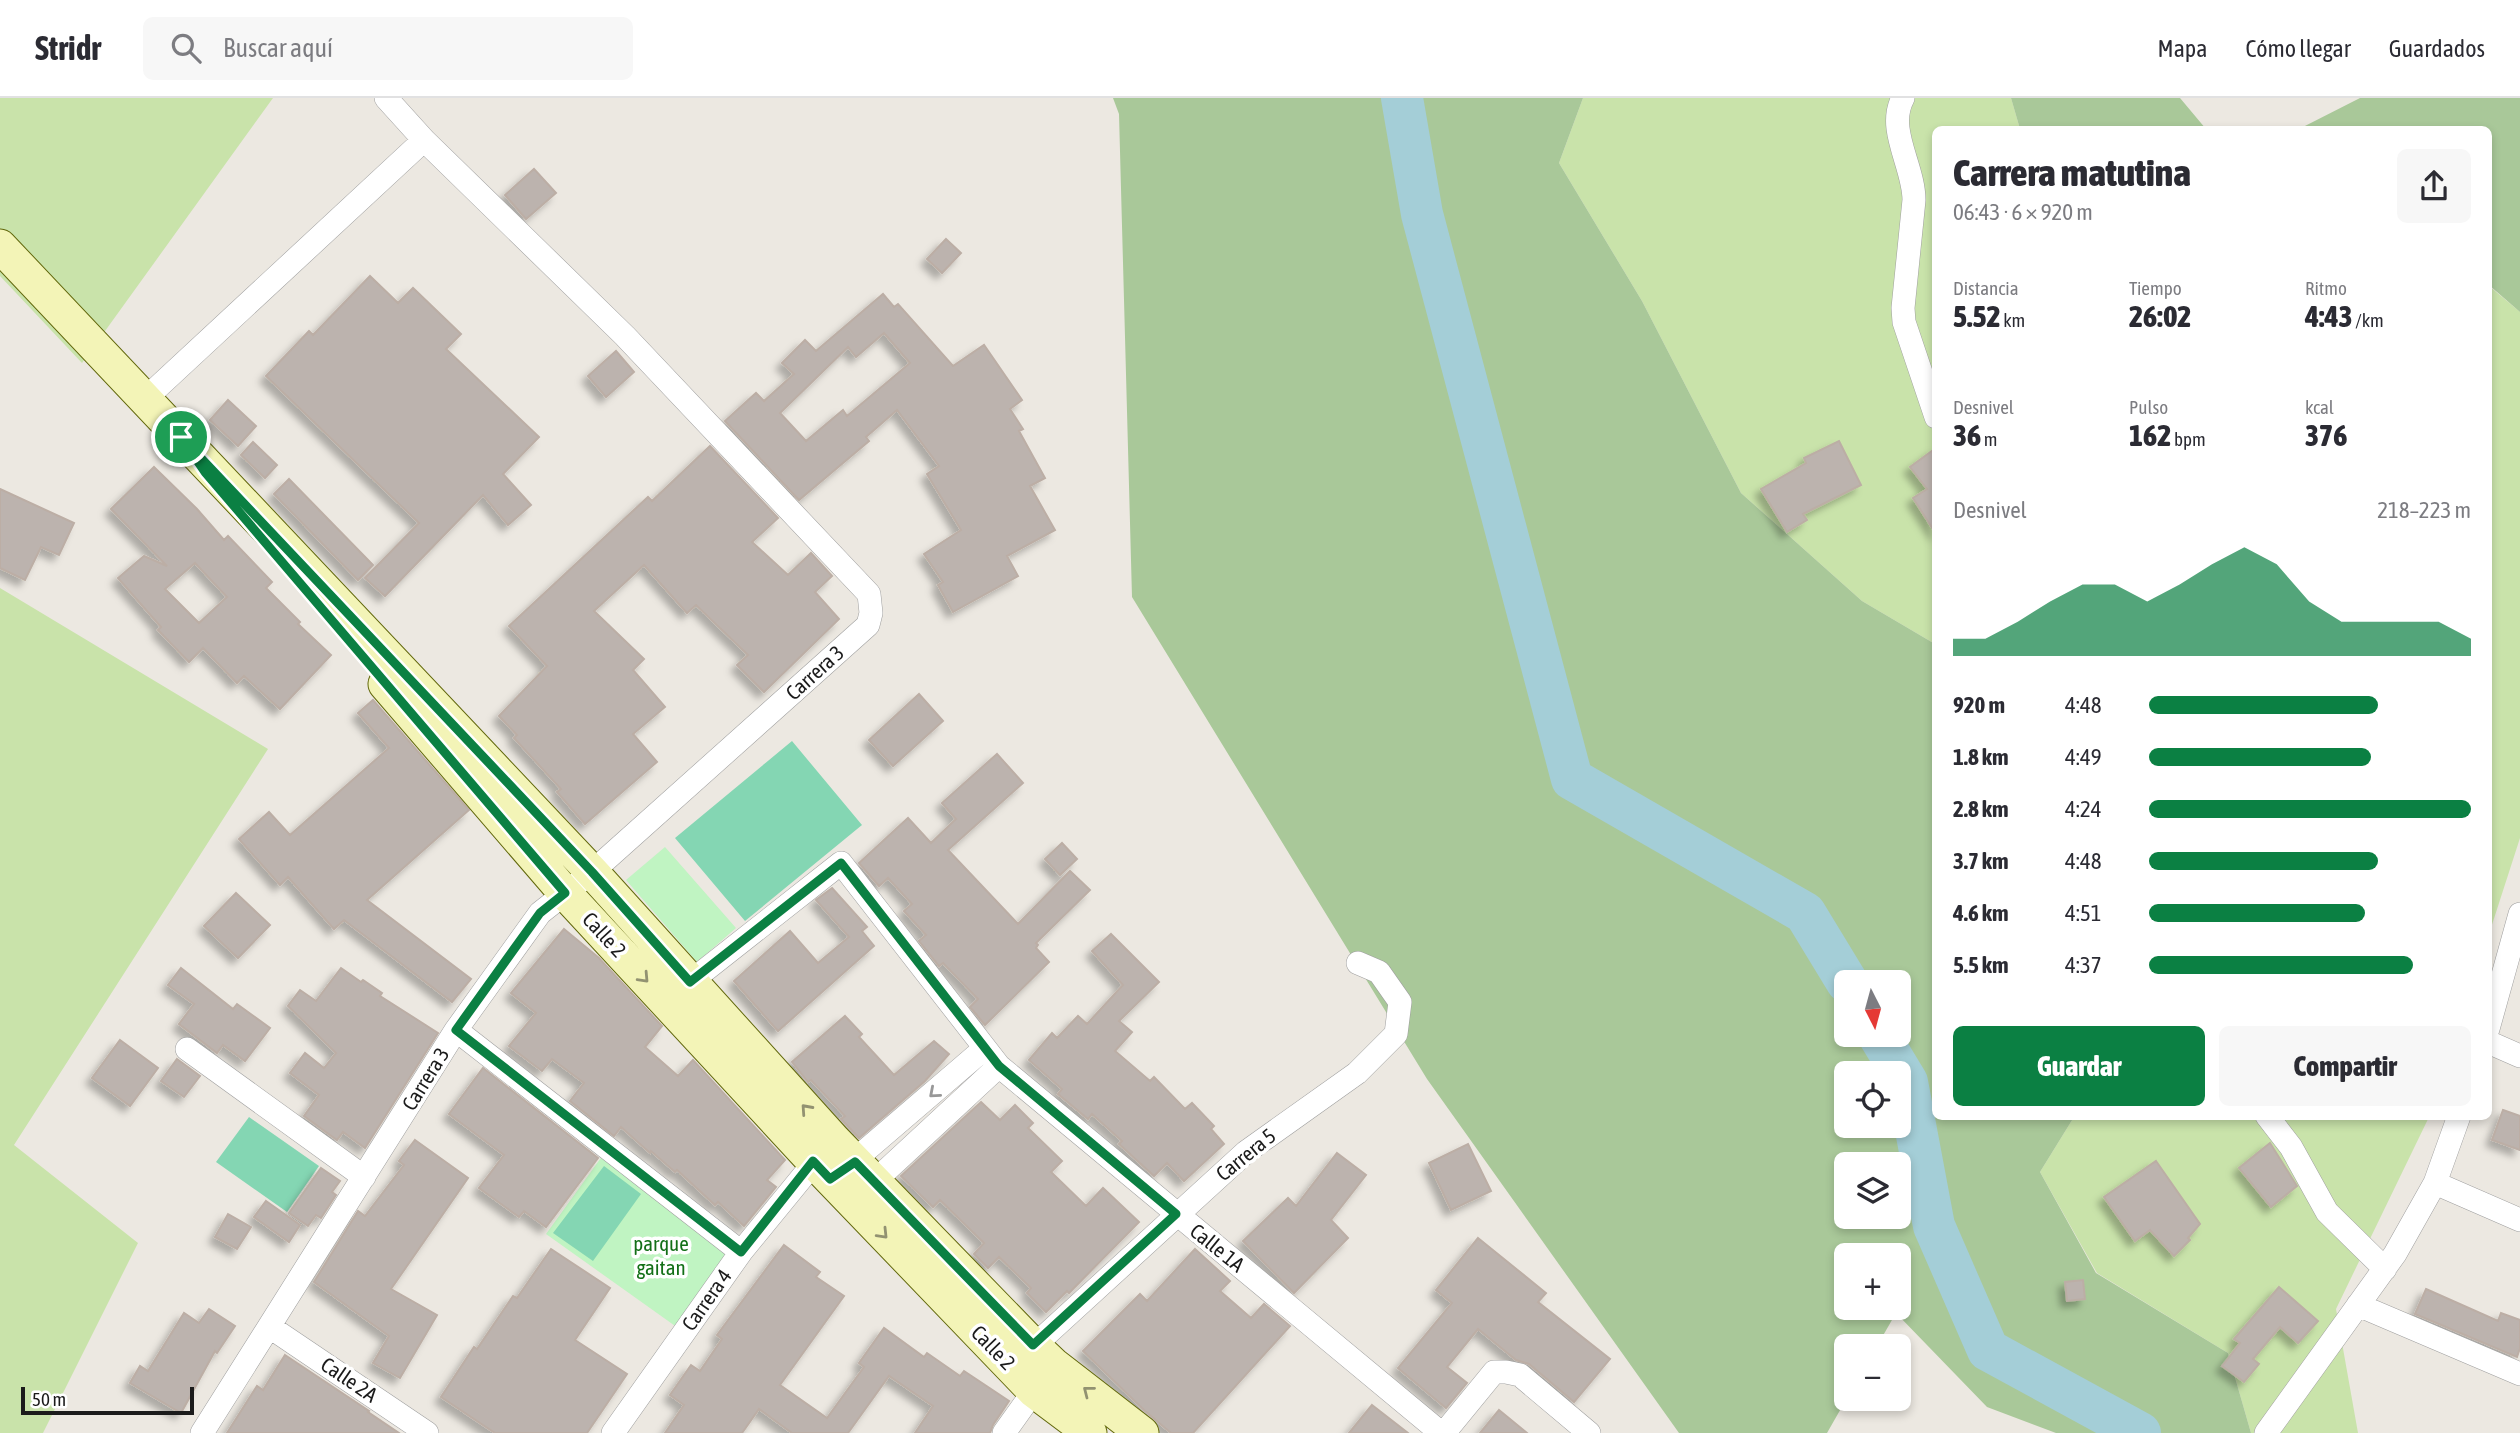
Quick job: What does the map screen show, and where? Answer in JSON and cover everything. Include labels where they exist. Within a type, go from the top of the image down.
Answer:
[{"type":"main road","points":[[0,246],[181,437]]},
{"type":"main road","name":"Calle 2","points":[[181,437],[592,872],[690,982],[843,1171]]},
{"type":"main road","name":"Calle 2","points":[[181,437],[205,472],[565,893],[843,1171],[1033,1367],[1090,1433]]},
{"type":"main road","name":"Calle 2","points":[[1033,1367],[1142,1433]]},
{"type":"street","points":[[145,399],[424,140],[386,98]]},
{"type":"street","points":[[1903,98],[1897,111],[1896,123],[1914,184],[1904,321],[1932,405]]},
{"type":"street","name":"Carrera 3","points":[[202,1433],[456,1030],[540,913],[592,872],[869,625],[872,612],[869,594],[625,337],[424,140]]},
{"type":"street","name":"Calle 1A","points":[[690,982],[841,863],[992,1057],[1176,1214],[1443,1433]]},
{"type":"street","points":[[2492,1016],[2520,914]]},
{"type":"street","name":"Carrera 5","points":[[1004,1433],[1033,1367],[1176,1214],[1246,1152],[1357,1073],[1396,1034],[1400,1002],[1379,972],[1358,963]]},
{"type":"street","points":[[456,1030],[741,1252]]},
{"type":"street","points":[[2492,1044],[2520,1056]]},
{"type":"street","points":[[187,1049],[364,1177]]},
{"type":"street","name":"Carrera 4","points":[[614,1433],[741,1252],[992,1057]]},
{"type":"street","points":[[2270,1120],[2291,1147],[2327,1212],[2385,1269]]},
{"type":"street","points":[[2266,1433],[2385,1269],[2435,1183],[2458,1120]]},
{"type":"street","points":[[2435,1183],[2520,1220]]},
{"type":"street","points":[[2358,1305],[2520,1374]]},
{"type":"street","name":"Calle 2A","points":[[270,1327],[427,1433]]},
{"type":"street","points":[[1443,1433],[1494,1373],[1506,1372],[1520,1375],[1589,1433]]},
{"type":"green space","points":[[0,98],[273,98],[82,363],[0,276]]},
{"type":"green space","points":[[1113,98],[1583,98],[1559,163],[1642,301],[1741,493],[1862,601],[1932,642],[1932,1120],[2072,1120],[2040,1172],[2096,1273],[2228,1353],[2251,1433],[2056,1433],[1987,1407],[1903,1320],[1911,1320],[1911,1243],[1834,1243],[1834,1320],[1892,1320],[1884,1334],[1834,1334],[1834,1411],[1840,1411],[1827,1433],[1679,1433],[1427,1079],[1132,597],[1119,114]]},
{"type":"green space","points":[[1583,98],[2011,98],[2019,126],[1932,126],[1932,642],[1862,601],[1741,493],[1642,301],[1559,163]]},
{"type":"green space","points":[[2011,98],[2180,98],[2203,126],[2019,126]]},
{"type":"green space","points":[[2360,98],[2520,98],[2520,312],[2492,288],[2492,126],[2305,126]]},
{"type":"green space","points":[[2492,288],[2520,312],[2520,838],[2492,925]]},
{"type":"green space","points":[[0,588],[268,749],[14,1145],[138,1243],[43,1433],[0,1433]]},
{"type":"green space","points":[[792,741],[862,825],[745,921],[675,838]]},
{"type":"green space","points":[[665,847],[736,928],[697,962],[626,880]]},
{"type":"green space","points":[[249,1117],[319,1166],[287,1212],[216,1162]]},
{"type":"green space","points":[[2072,1120],[2428,1120],[2336,1309],[2358,1433],[2251,1433],[2228,1353],[2097,1273],[2040,1172]]},
{"type":"green space","name":"parque gaitan","points":[[603,1155],[735,1249],[678,1328],[546,1234]]},
{"type":"green space","points":[[604,1166],[641,1194],[593,1261],[553,1233]]},
{"type":"building","points":[[534,169],[556,193],[526,219],[505,195]]},
{"type":"building","points":[[946,239],[961,253],[942,273],[927,259]]},
{"type":"building","points":[[370,276],[398,303],[413,288],[461,334],[446,349],[539,437],[503,474],[531,505],[508,525],[483,495],[385,596],[365,578],[419,523],[266,376],[309,331],[313,335]]},
{"type":"building","points":[[883,294],[894,307],[898,304],[953,366],[984,345],[1022,400],[1010,409],[1023,429],[1019,431],[1045,478],[1030,486],[1055,530],[1007,556],[1018,576],[953,612],[938,585],[943,582],[924,554],[961,530],[927,474],[939,466],[897,410],[866,437],[869,441],[799,500],[725,421],[756,393],[764,401],[794,374],[782,363],[805,340],[816,351]],"holes":[[[884,333],[910,363],[847,416],[843,410],[806,441],[780,413],[848,347],[856,357]]]},
{"type":"building","points":[[616,351],[634,372],[606,397],[588,376]]},
{"type":"building","points":[[228,400],[256,426],[238,446],[210,420]]},
{"type":"building","points":[[1839,441],[1861,485],[1803,514],[1807,520],[1787,532],[1761,489],[1806,463],[1804,458]]},
{"type":"building","points":[[253,442],[277,465],[265,478],[241,455]]},
{"type":"building","points":[[710,446],[778,518],[752,542],[788,575],[811,553],[832,576],[815,592],[839,619],[764,692],[737,665],[748,655],[696,605],[687,613],[644,565],[594,611],[644,659],[633,670],[665,707],[633,734],[657,762],[585,824],[557,792],[561,789],[514,738],[517,735],[499,716],[547,666],[509,626],[648,497],[652,501]]},
{"type":"building","points":[[1932,451],[1932,528],[1913,498],[1927,489],[1910,467]]},
{"type":"building","points":[[154,467],[224,540],[228,536],[272,582],[266,588],[331,655],[280,709],[244,676],[237,683],[203,648],[189,662],[158,630],[161,627],[118,578],[144,556],[167,566],[111,509]],"holes":[[[195,563],[227,597],[199,623],[165,589]]]},
{"type":"building","points":[[289,479],[373,565],[358,580],[274,494]]},
{"type":"building","points":[[0,489],[74,523],[59,555],[41,547],[25,580],[0,568]]},
{"type":"building","points":[[919,694],[943,721],[893,766],[869,740]]},
{"type":"building","points":[[373,700],[469,810],[367,900],[471,979],[452,1002],[344,920],[334,929],[288,877],[280,885],[239,839],[269,812],[290,835],[389,748],[358,713]]},
{"type":"building","points":[[997,754],[1023,783],[948,850],[1018,924],[1070,871],[1090,890],[1036,943],[1036,948],[1049,962],[985,1025],[970,1007],[978,999],[943,963],[939,966],[919,941],[926,935],[904,911],[912,904],[888,878],[879,886],[859,863],[908,818],[931,843],[956,819],[942,803]]},
{"type":"building","points":[[1062,843],[1077,859],[1060,875],[1045,859]]},
{"type":"building","points":[[832,888],[867,927],[862,931],[874,946],[778,1031],[734,981],[790,931],[818,963],[849,937],[816,900]]},
{"type":"building","points":[[236,893],[270,925],[238,958],[204,926]]},
{"type":"building","points":[[564,929],[599,958],[662,1026],[645,1047],[678,1076],[693,1060],[785,1160],[767,1180],[776,1187],[744,1226],[718,1202],[715,1205],[677,1170],[675,1172],[651,1151],[650,1153],[621,1127],[614,1136],[570,1101],[584,1083],[552,1059],[542,1071],[509,1046],[536,1013],[511,993]]},
{"type":"building","points":[[1111,934],[1159,982],[1119,1021],[1132,1032],[1115,1051],[1150,1081],[1154,1077],[1185,1109],[1192,1103],[1214,1126],[1211,1129],[1224,1144],[1184,1181],[1167,1163],[1154,1176],[1119,1144],[1122,1141],[1092,1114],[1088,1119],[1058,1094],[1062,1089],[1029,1060],[1052,1033],[1057,1038],[1078,1016],[1087,1024],[1123,985],[1092,951]]},
{"type":"building","points":[[181,968],[233,1009],[237,1004],[270,1028],[245,1061],[223,1045],[217,1053],[179,1024],[194,1004],[168,985]]},
{"type":"building","points":[[341,968],[361,982],[363,980],[382,993],[380,996],[438,1033],[365,1148],[343,1132],[337,1140],[304,1116],[319,1095],[290,1073],[305,1053],[324,1068],[336,1053],[288,1006],[300,990],[316,1001]]},
{"type":"building","points":[[845,1016],[862,1034],[859,1037],[894,1075],[934,1041],[949,1054],[925,1081],[859,1138],[841,1119],[845,1116],[811,1080],[808,1082],[792,1062]]},
{"type":"building","points":[[120,1040],[158,1068],[130,1106],[92,1078]]},
{"type":"building","points":[[177,1059],[200,1076],[184,1097],[161,1081]]},
{"type":"building","points":[[483,1068],[598,1158],[546,1227],[524,1211],[519,1217],[479,1188],[504,1155],[449,1114]]},
{"type":"building","points":[[981,1102],[1000,1120],[1015,1105],[1033,1123],[1028,1128],[1062,1161],[1051,1172],[1086,1206],[1103,1188],[1139,1222],[1069,1293],[1067,1291],[1046,1312],[1027,1293],[1031,1288],[999,1257],[988,1268],[974,1254],[984,1243],[940,1200],[933,1207],[901,1176]]},
{"type":"building","points":[[2503,1110],[2520,1116],[2520,1150],[2492,1140]]},
{"type":"building","points":[[415,1140],[468,1178],[391,1289],[437,1315],[400,1378],[373,1363],[389,1336],[314,1282],[358,1211],[365,1216],[404,1165],[399,1161]]},
{"type":"building","points":[[2270,1143],[2297,1186],[2271,1207],[2239,1168]]},
{"type":"building","points":[[1468,1144],[1491,1191],[1451,1210],[1429,1163]]},
{"type":"building","points":[[1337,1153],[1366,1175],[1331,1220],[1348,1238],[1294,1293],[1243,1241],[1288,1198],[1296,1206]]},
{"type":"building","points":[[2156,1161],[2200,1224],[2188,1238],[2190,1240],[2174,1256],[2150,1230],[2135,1241],[2104,1197]]},
{"type":"building","points":[[321,1168],[340,1181],[332,1192],[336,1195],[321,1218],[316,1215],[308,1226],[289,1213]]},
{"type":"building","points":[[266,1201],[300,1225],[289,1242],[254,1217]]},
{"type":"building","points":[[228,1214],[251,1227],[237,1249],[215,1237]]},
{"type":"building","points":[[1478,1238],[1546,1293],[1538,1302],[1610,1359],[1574,1402],[1529,1364],[1516,1360],[1478,1329],[1447,1367],[1467,1383],[1446,1408],[1398,1368],[1452,1303],[1436,1290]]},
{"type":"building","points":[[784,1245],[820,1272],[816,1277],[844,1296],[780,1385],[827,1418],[864,1367],[859,1363],[884,1328],[924,1357],[927,1353],[960,1376],[964,1371],[1009,1401],[990,1433],[915,1433],[933,1406],[889,1376],[848,1433],[792,1433],[759,1409],[742,1433],[665,1433],[684,1405],[670,1395],[691,1365],[700,1371],[722,1339],[717,1335]]},
{"type":"building","points":[[551,1249],[610,1288],[575,1340],[627,1374],[587,1433],[495,1433],[441,1397],[474,1347],[477,1349],[513,1296],[517,1298]]},
{"type":"building","points":[[1195,1249],[1230,1281],[1220,1291],[1251,1318],[1264,1304],[1290,1326],[1193,1433],[1171,1433],[1083,1351],[1140,1294],[1147,1301]]},
{"type":"building","points":[[2083,1280],[2085,1299],[2067,1301],[2065,1282]]},
{"type":"building","points":[[2279,1287],[2318,1321],[2298,1343],[2280,1327],[2253,1359],[2259,1364],[2244,1382],[2222,1366],[2240,1343],[2234,1339]]},
{"type":"building","points":[[2426,1289],[2498,1321],[2501,1313],[2520,1320],[2520,1348],[2517,1357],[2415,1314]]},
{"type":"building","points":[[209,1309],[235,1326],[217,1353],[215,1351],[181,1413],[130,1383],[140,1366],[148,1371],[184,1313],[199,1323]]},
{"type":"building","points":[[285,1355],[399,1433],[227,1433],[257,1386],[263,1390]]},
{"type":"building","points":[[1372,1405],[1408,1433],[1349,1433]]},
{"type":"building","points":[[1499,1410],[1527,1433],[1480,1433]]},
{"type":"waterway","points":[[1402,98],[1422,214],[1572,779],[1805,913],[1840,970]]},
{"type":"waterway","points":[[1886,1047],[1907,1082],[1934,1226],[1988,1350],[2140,1433]]},
{"type":"route","points":[[181,437],[592,872],[690,982],[841,863],[999,1066],[1176,1214],[1033,1345],[855,1162],[830,1179],[813,1161],[741,1252],[456,1030],[540,913],[565,893],[205,472],[181,437]]}]
